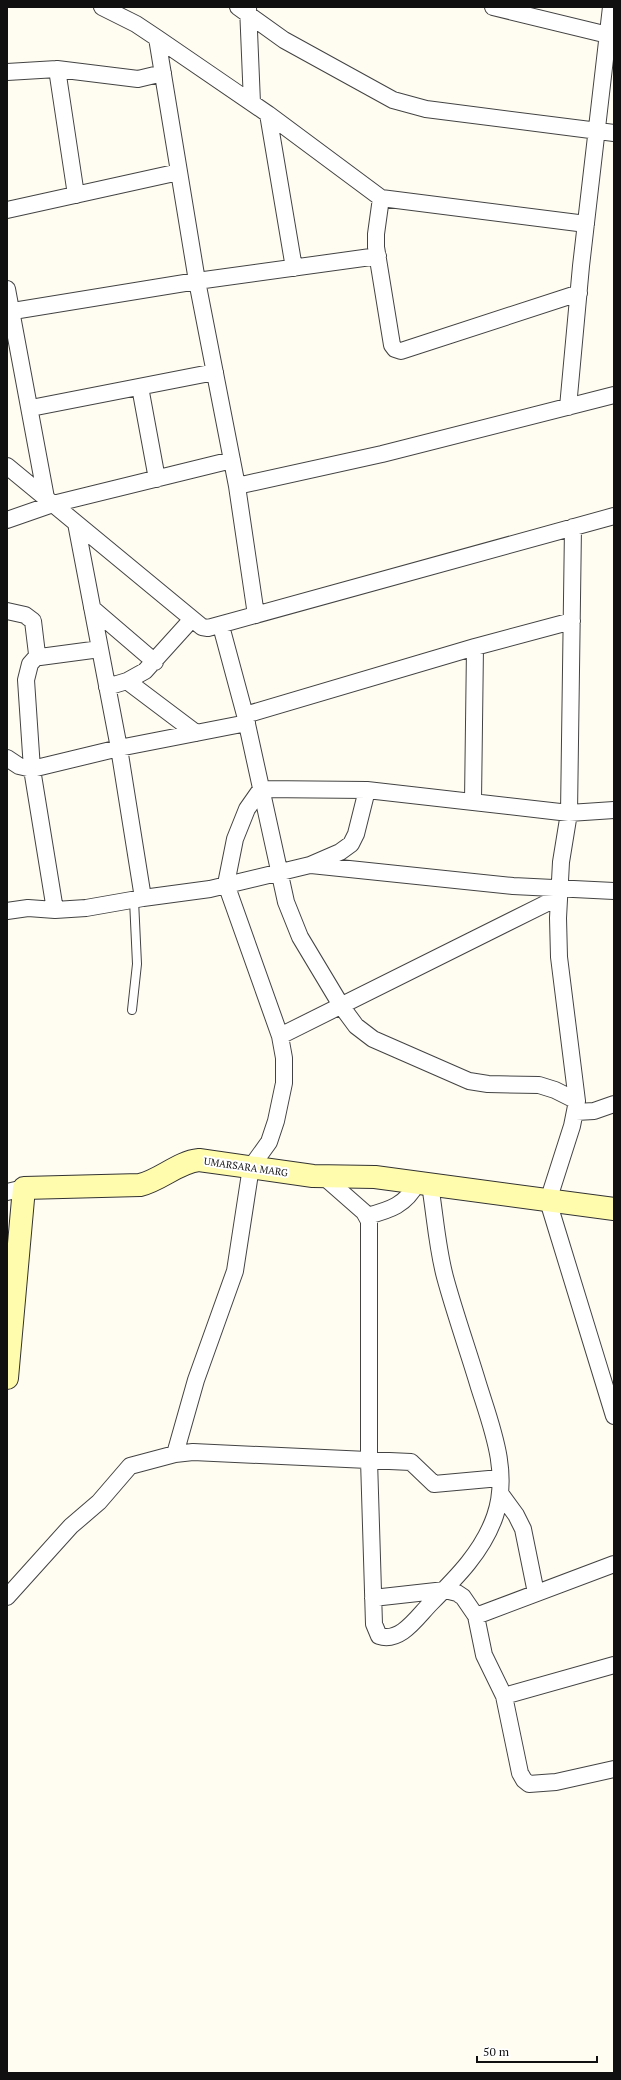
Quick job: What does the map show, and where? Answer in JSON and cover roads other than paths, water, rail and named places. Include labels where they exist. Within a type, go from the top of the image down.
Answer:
[{"type":"street","points":[[102,7],[136,24],[252,103],[381,198],[586,224]]},
{"type":"street","points":[[493,7],[608,35]]},
{"type":"street","points":[[568,407],[586,224],[611,7]]},
{"type":"street","points":[[245,9],[252,103]]},
{"type":"street","points":[[245,9],[284,40],[393,100],[426,109],[614,133]]},
{"type":"street","points":[[157,38],[197,281],[237,486],[256,615]]},
{"type":"street","points":[[7,72],[57,69],[132,78],[146,78],[163,73]]},
{"type":"street","points":[[57,69],[76,195]]},
{"type":"street","points":[[268,114],[294,268]]},
{"type":"street","points":[[7,210],[179,172]]},
{"type":"street","points":[[381,198],[376,234],[378,256],[392,345],[398,350],[579,293]]},
{"type":"street","points":[[9,311],[197,281],[378,256]]},
{"type":"street","points":[[7,289],[9,311],[31,408],[49,501]]},
{"type":"street","points":[[31,408],[215,372]]},
{"type":"street","points":[[140,387],[157,479]]},
{"type":"street","points":[[237,486],[382,454],[614,395]]},
{"type":"street","points":[[7,520],[49,501],[157,479],[232,460]]},
{"type":"street","points":[[7,466],[202,627],[208,628],[221,626],[614,516]]},
{"type":"street","points":[[76,523],[119,748],[139,899]]},
{"type":"street","points":[[573,527],[569,813],[561,862],[559,895],[559,957],[577,1107],[548,1201],[612,1396],[614,1416]]},
{"type":"street","points":[[92,608],[155,662]]},
{"type":"street","points":[[7,611],[25,615],[33,621],[38,656]]},
{"type":"street","points":[[107,687],[127,681],[145,671],[155,662],[192,618]]},
{"type":"street","points":[[7,758],[19,766],[32,769],[119,748],[196,733],[246,719],[474,647],[572,621]]},
{"type":"street","points":[[221,626],[246,719],[286,902],[300,937],[342,1007],[356,1026],[373,1039],[469,1080],[488,1084],[539,1085],[555,1090],[577,1107],[594,1111],[614,1104]]},
{"type":"street","points":[[473,801],[474,647]]},
{"type":"street","points":[[55,910],[32,769],[26,680],[30,664],[38,656],[100,649]]},
{"type":"street","points":[[127,681],[196,733]]},
{"type":"street","points":[[261,789],[367,790],[569,813],[614,810]]},
{"type":"street","points":[[175,1454],[196,1380],[235,1271],[251,1167],[268,1142],[278,1113],[284,1083],[284,1058],[280,1036],[226,884],[235,839],[248,809],[261,789]]},
{"type":"street","points":[[7,911],[28,908],[55,910],[86,908],[210,889],[279,871],[310,865],[340,852],[351,844],[356,834],[367,790]]},
{"type":"street","points":[[310,865],[559,895],[614,891]]},
{"type":"street","points":[[280,1036],[342,1007],[547,903],[559,895]]},
{"type":"street","name":"UMARSARA MARG","points":[[7,1378],[15,1190],[140,1185],[151,1183],[193,1161],[323,1176],[363,1176],[614,1210]]},
{"type":"street","points":[[323,1176],[368,1216],[369,1460],[373,1598],[376,1631],[379,1636],[392,1637],[402,1632],[445,1590],[476,1555],[495,1515],[500,1485],[496,1439],[445,1276],[423,1184],[393,1209],[368,1216]]},
{"type":"street","points":[[7,1597],[71,1526],[99,1502],[130,1466],[175,1454],[193,1452],[229,1452],[411,1462],[434,1484],[500,1485]]},
{"type":"street","points":[[500,1485],[521,1526],[536,1593]]},
{"type":"street","points":[[476,1616],[614,1564]]},
{"type":"street","points":[[373,1598],[445,1590],[463,1597],[476,1616],[484,1655],[504,1696],[520,1773],[524,1780],[529,1784],[556,1782],[614,1769]]},
{"type":"street","points":[[504,1696],[614,1665]]},
{"type":"lane","points":[[132,1010],[137,964],[139,899]]}]
